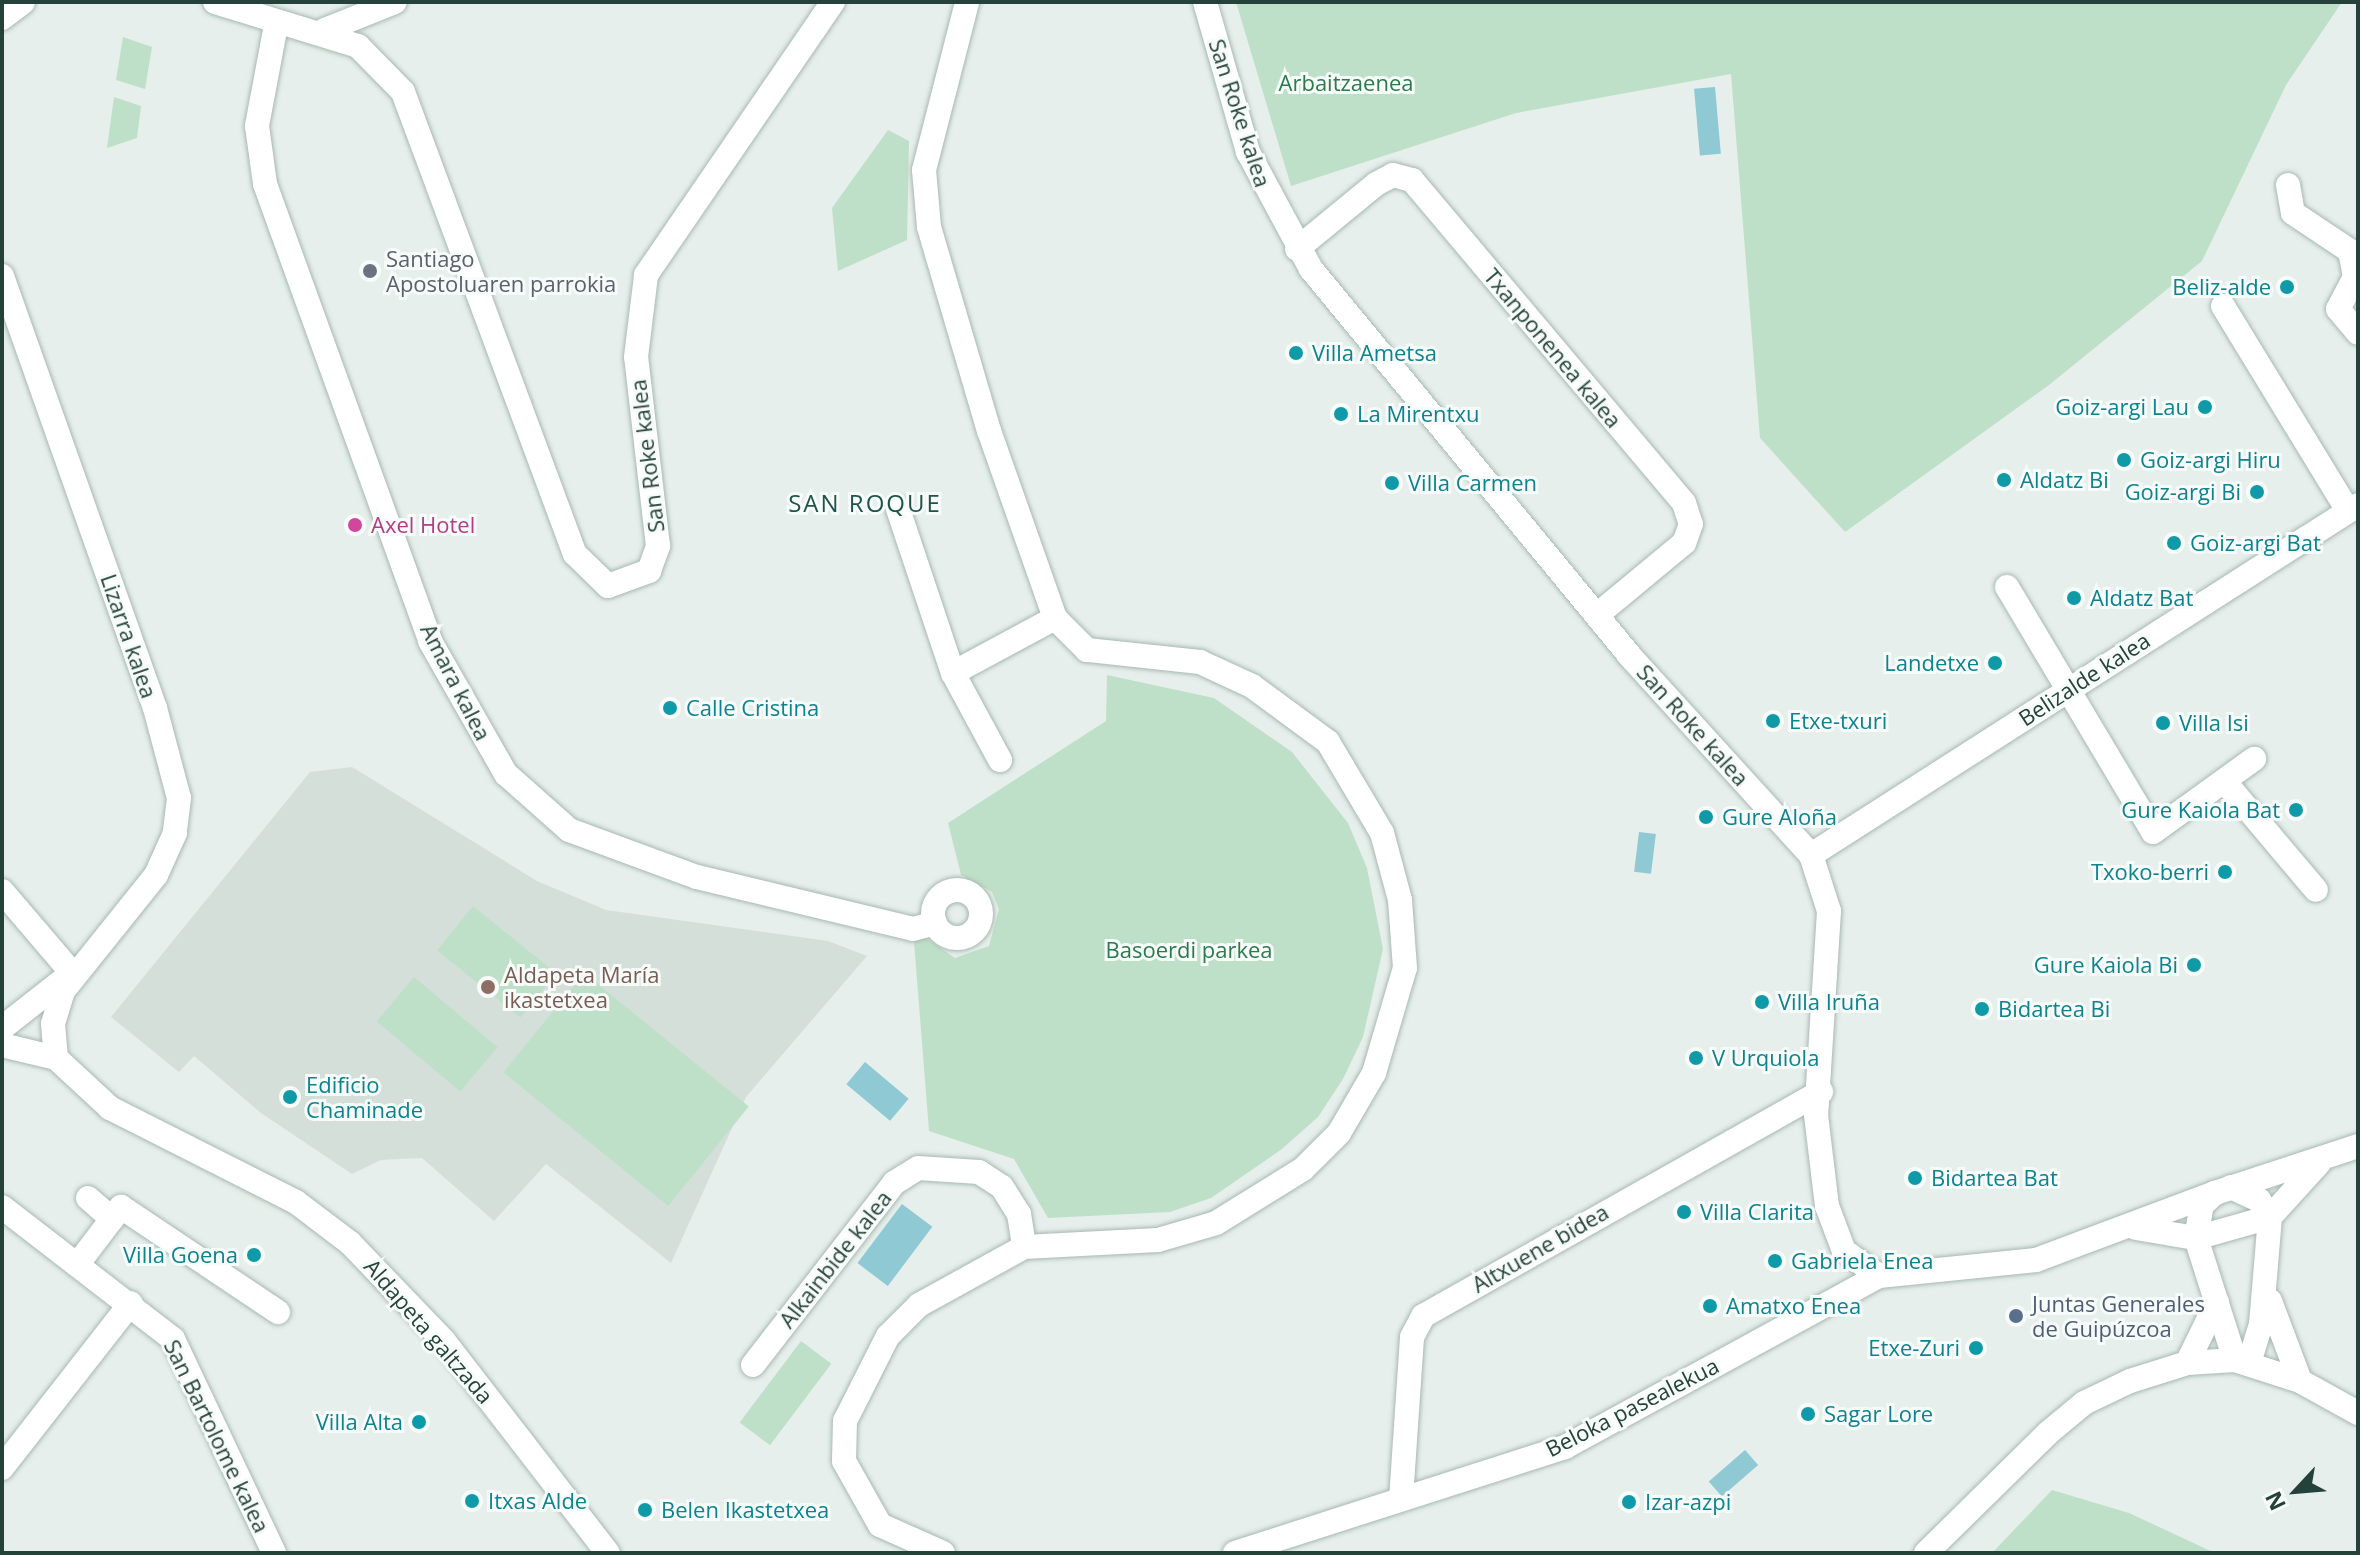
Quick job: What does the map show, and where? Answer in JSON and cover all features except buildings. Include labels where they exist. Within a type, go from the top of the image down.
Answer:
[{"type":"street","points":[[2,18],[23,2]]},
{"type":"street","points":[[215,2],[276,25],[325,30],[395,2]]},
{"type":"street","name":"San Roke kalea","points":[[325,30],[358,46],[403,92],[575,554],[608,586],[649,571],[658,546],[636,357],[646,275],[833,2]]},
{"type":"street","points":[[943,1553],[895,1534],[868,1512],[844,1461],[845,1421],[888,1336],[919,1305],[1024,1247],[1158,1240],[1216,1223],[1303,1169],[1339,1133],[1374,1073],[1405,968],[1400,900],[1382,833],[1328,742],[1239,680],[1200,662],[1087,650],[1055,618],[981,409],[929,227],[924,170],[967,2]]},
{"type":"street","name":"San Roke kalea","points":[[1205,2],[1248,152],[1297,249],[1597,615],[1811,855],[1829,911],[1821,1092],[1816,1115],[1827,1206],[1844,1251],[1879,1276]]},
{"type":"street","name":"Amara kalea","points":[[276,25],[257,126],[265,184],[430,641],[506,774],[569,830],[697,877],[913,929],[935,923]]},
{"type":"street","name":"Txanponenea kalea","points":[[1297,249],[1376,184],[1393,175],[1412,180],[1684,503],[1691,524],[1684,543],[1597,615]]},
{"type":"street","points":[[2288,185],[2293,213],[2350,251],[2355,277],[2338,309],[2358,333]]},
{"type":"street","name":"Lizarra kalea","points":[[2,276],[155,708],[179,798],[175,833],[156,875],[72,973],[2,1028]]},
{"type":"street","points":[[2223,306],[2353,508]]},
{"type":"street","name":"Belizalde kalea","points":[[1811,855],[2353,508]]},
{"type":"street","points":[[898,509],[953,673],[1000,760]]},
{"type":"street","points":[[2007,587],[2153,832],[2254,759]]},
{"type":"street","points":[[953,673],[1055,618]]},
{"type":"street","points":[[2225,782],[2316,890]]},
{"type":"street","points":[[2,891],[72,973]]},
{"type":"street","name":"Lizarra kalea","points":[[56,1058],[53,1024],[72,973]]},
{"type":"street","name":"Aldapeta galtzada","points":[[2,1045],[56,1058],[110,1108],[296,1202],[350,1243],[444,1341],[608,1553]]},
{"type":"street","name":"Altxuene bidea","points":[[1401,1499],[1412,1337],[1423,1316],[1821,1092]]},
{"type":"street","points":[[1879,1276],[2036,1260],[2136,1228],[2223,1190],[2358,1146]]},
{"type":"street","points":[[2136,1228],[2196,1238],[2270,1217],[2325,1158]]},
{"type":"street","name":"Alkainbide kalea","points":[[753,1365],[894,1183],[918,1168],[979,1172],[1002,1187],[1019,1214],[1024,1247]]},
{"type":"street","points":[[2223,1190],[2259,1200],[2270,1217],[2266,1284],[2242,1362]]},
{"type":"street","points":[[2223,1190],[2202,1205],[2196,1238],[2242,1362]]},
{"type":"street","points":[[88,1198],[112,1219]]},
{"type":"street","name":"San Bartolome kalea","points":[[2,1207],[131,1303],[181,1350],[274,1553]]},
{"type":"street","points":[[77,1265],[121,1207],[278,1312]]},
{"type":"street","name":"Beloka pasealekua","points":[[1235,1553],[1565,1447],[1879,1276]]},
{"type":"street","points":[[2266,1284],[2278,1338],[2300,1381]]},
{"type":"street","points":[[2187,1363],[2217,1299]]},
{"type":"street","points":[[2,1468],[131,1303]]},
{"type":"street","points":[[1926,1553],[2084,1403],[2187,1363],[2242,1362],[2300,1381],[2358,1413]]},
{"type":"shaded area","name":"Aldapeta María ikastetxea","points":[[352,767],[537,881],[606,910],[828,941],[867,956],[746,1097],[671,1263],[546,1164],[494,1221],[422,1158],[381,1160],[352,1174],[261,1113],[194,1056],[179,1072],[111,1017],[310,772]]},
{"type":"green space","name":"Arbaitzaenea","points":[[1236,2],[2342,2],[2286,85],[2202,261],[2049,385],[1845,532],[1760,438],[1731,74],[1516,113],[1291,186]]},
{"type":"green space","points":[[123,37],[152,47],[145,89],[116,80]]},
{"type":"green space","points":[[114,97],[141,106],[137,138],[107,148]]},
{"type":"green space","points":[[888,130],[909,141],[907,240],[838,271],[832,208]]},
{"type":"green space","name":"Basoerdi parkea","points":[[1107,675],[1214,698],[1292,752],[1348,823],[1367,868],[1383,949],[1363,1037],[1343,1079],[1318,1117],[1282,1149],[1211,1198],[1170,1212],[1048,1218],[1014,1159],[929,1131],[913,929],[955,958],[989,946],[999,909],[992,892],[961,875],[948,823],[1106,721]]},
{"type":"green space","points":[[473,906],[556,973],[520,1018],[437,950]]},
{"type":"green space","points":[[584,973],[749,1106],[668,1206],[503,1072]]},
{"type":"green space","points":[[414,977],[497,1047],[460,1091],[377,1021]]},
{"type":"green space","points":[[801,1341],[831,1364],[770,1445],[740,1422]]},
{"type":"green space","points":[[2052,1490],[2129,1513],[2215,1553],[1992,1553]]},
{"type":"water","points":[[1715,87],[1721,154],[1700,156],[1694,89]]},
{"type":"water","points":[[1639,832],[1656,834],[1651,874],[1634,872]]},
{"type":"water","points":[[865,1062],[909,1099],[890,1121],[846,1084]]},
{"type":"water","points":[[902,1204],[932,1227],[888,1286],[857,1263]]},
{"type":"water","points":[[1745,1450],[1758,1465],[1722,1497],[1709,1481]]},
{"type":"place","name":"Santiago Apostoluaren parrokia","points":[[370,271]]},
{"type":"place","name":"Beliz-alde","points":[[2287,287]]},
{"type":"place","name":"Villa Ametsa","points":[[1296,353]]},
{"type":"place","name":"Goiz-argi Lau","points":[[2205,407]]},
{"type":"place","name":"La Mirentxu","points":[[1341,414]]},
{"type":"place","name":"Goiz-argi Hiru","points":[[2124,460]]},
{"type":"place","name":"Aldatz Bi","points":[[2004,480]]},
{"type":"place","name":"Villa Carmen","points":[[1392,483]]},
{"type":"place","name":"Goiz-argi Bi","points":[[2257,492]]},
{"type":"place","name":"Axel Hotel","points":[[355,525]]},
{"type":"place","name":"Goiz-argi Bat","points":[[2174,543]]},
{"type":"place","name":"Aldatz Bat","points":[[2074,598]]},
{"type":"place","name":"Landetxe","points":[[1995,663]]},
{"type":"place","name":"Calle Cristina","points":[[670,708]]},
{"type":"place","name":"Etxe-txuri","points":[[1773,721]]},
{"type":"place","name":"Villa Isi","points":[[2163,723]]},
{"type":"place","name":"Gure Kaiola Bat","points":[[2296,810]]},
{"type":"place","name":"Gure Aloña","points":[[1706,817]]},
{"type":"place","name":"Txoko-berri","points":[[2225,872]]},
{"type":"place","name":"Gure Kaiola Bi","points":[[2194,965]]},
{"type":"place","name":"Aldapeta María ikastetxea","points":[[488,987]]},
{"type":"place","name":"Villa Iruña","points":[[1762,1002]]},
{"type":"place","name":"Bidartea Bi","points":[[1982,1009]]},
{"type":"place","name":"V Urquiola","points":[[1696,1058]]},
{"type":"place","name":"Edificio Chaminade","points":[[290,1097]]},
{"type":"place","name":"Bidartea Bat","points":[[1915,1178]]},
{"type":"place","name":"Villa Clarita","points":[[1684,1212]]},
{"type":"place","name":"Villa Goena","points":[[254,1255]]},
{"type":"place","name":"Gabriela Enea","points":[[1775,1261]]},
{"type":"place","name":"Amatxo Enea","points":[[1710,1306]]},
{"type":"place","name":"Juntas Generales de Guipúzcoa","points":[[2016,1316]]},
{"type":"place","name":"Etxe-Zuri","points":[[1976,1348]]},
{"type":"place","name":"Sagar Lore","points":[[1808,1414]]},
{"type":"place","name":"Villa Alta","points":[[419,1422]]},
{"type":"place","name":"Itxas Alde","points":[[472,1501]]},
{"type":"place","name":"Izar-azpi","points":[[1629,1502]]},
{"type":"place","name":"Belen Ikastetxea","points":[[645,1510]]},
{"type":"district","name":"SAN ROQUE","points":[[865,503]]}]
